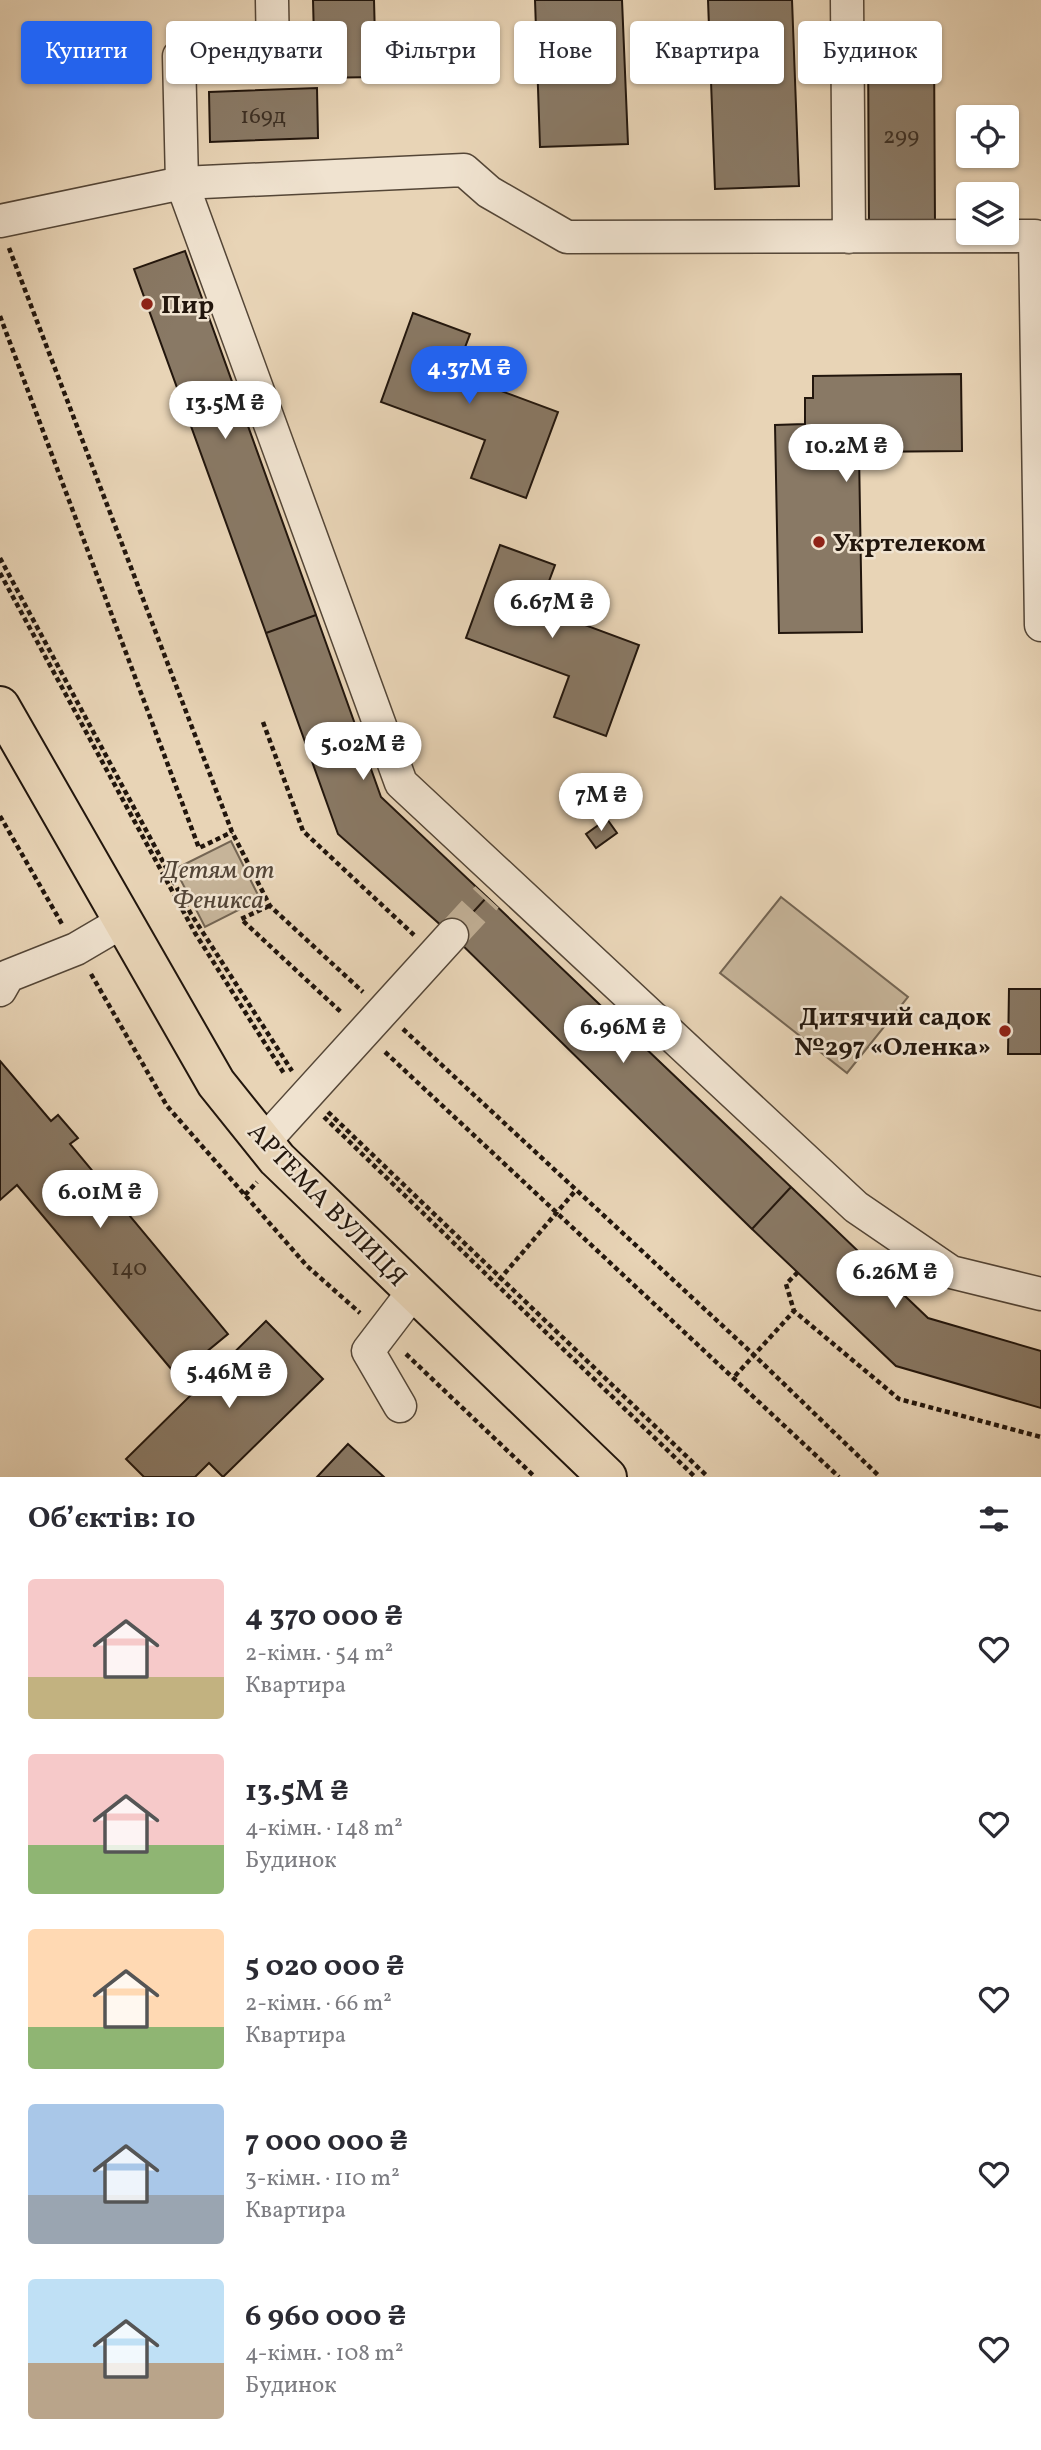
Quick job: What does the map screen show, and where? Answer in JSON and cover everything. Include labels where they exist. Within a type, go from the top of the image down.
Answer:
[{"type":"main road","name":"АРТЕМА ВУЛИЦЯ","points":[[0,706],[216,1083],[263,1143],[607,1477]]},
{"type":"lane","points":[[272,0],[273,54],[179,56],[182,183],[401,783],[495,887],[856,1207],[951,1272],[1041,1294]]},
{"type":"lane","points":[[847,0],[849,237]]},
{"type":"lane","points":[[4,232],[182,183],[464,170],[489,192],[567,237],[1035,236],[1041,625]]},
{"type":"lane","points":[[0,990],[8,976],[76,949],[122,922]]},
{"type":"lane","points":[[263,1143],[443,945]]},
{"type":"lane","points":[[400,1406],[368,1351],[414,1292]]},
{"type":"path","points":[[4,232],[232,832],[270,906],[373,1022],[557,1211],[735,1376],[839,1477]]},
{"type":"path","points":[[0,316],[199,848],[232,832]]},
{"type":"path","points":[[263,722],[303,831],[443,945]]},
{"type":"path","points":[[270,906],[241,919],[373,1022],[576,1190],[754,1355],[880,1477]]},
{"type":"path","points":[[495,1284],[576,1190]]},
{"type":"path","points":[[797,1272],[786,1284],[794,1311],[899,1399],[1041,1437]]},
{"type":"path","points":[[735,1376],[794,1311]]},
{"type":"green space","name":"Детям от Феникса","points":[[231,841],[260,899],[205,927],[175,869]]},
{"type":"green space","points":[[781,897],[908,997],[847,1073],[720,973]]},
{"type":"building","points":[[313,0],[374,0],[375,21],[361,21],[361,77],[347,77],[347,21],[314,21]]},
{"type":"building","points":[[535,0],[622,0],[628,144],[540,147],[538,84],[616,84],[616,21],[536,21]]},
{"type":"building","points":[[708,0],[792,0],[799,186],[715,189],[711,84],[784,84],[784,21],[709,21]]},
{"type":"building","points":[[868,84],[934,84],[935,227],[869,228]]},
{"type":"building","points":[[317,88],[318,138],[210,142],[209,92]]},
{"type":"building","points":[[185,251],[316,615],[266,633],[134,269]]},
{"type":"building","points":[[413,313],[470,334],[455,374],[558,412],[526,498],[471,478],[485,440],[381,402]]},
{"type":"building","name":"Укртелеком","points":[[961,374],[962,451],[859,452],[862,632],[779,633],[775,425],[805,424],[805,398],[813,398],[813,376]]},
{"type":"building","points":[[500,545],[555,565],[539,608],[639,645],[606,736],[554,717],[569,676],[466,638]]},
{"type":"building","points":[[316,615],[381,797],[487,897],[452,935],[338,834],[266,633]]},
{"type":"building","points":[[607,819],[617,833],[596,848],[586,834]]},
{"type":"building","points":[[487,897],[791,1187],[752,1229],[452,935]]},
{"type":"building","points":[[1009,989],[1041,989],[1041,1054],[1008,1054]]},
{"type":"building","points":[[0,1061],[51,1121],[58,1115],[78,1138],[70,1144],[228,1334],[177,1376],[17,1185],[0,1200]]},
{"type":"building","points":[[791,1187],[928,1318],[1041,1351],[1041,1408],[896,1366],[752,1229]]},
{"type":"building","points":[[266,1321],[323,1379],[223,1477],[209,1463],[195,1477],[144,1477],[126,1459]]},
{"type":"building","points":[[348,1444],[384,1477],[317,1477]]},
{"type":"tunnel","points":[[452,935],[487,897]]},
{"type":"place","name":"Пир","points":[[147,304]]},
{"type":"place","name":"Укртелеком","points":[[819,542]]},
{"type":"place","name":"Дитячий садок №297 «Оленка»","points":[[1005,1031]]}]
